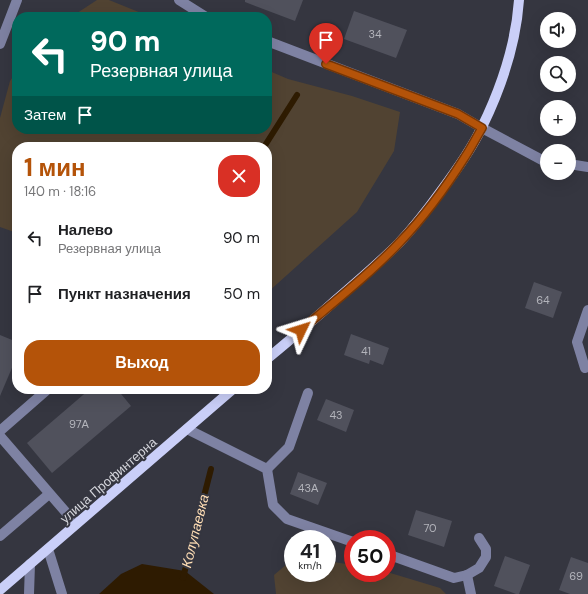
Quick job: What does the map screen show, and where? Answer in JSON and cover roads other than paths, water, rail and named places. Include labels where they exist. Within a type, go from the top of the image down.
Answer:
[{"type":"main road","points":[[272,356],[400,242],[425,213],[454,174],[482,128],[494,101],[505,71],[515,28],[519,0]]},
{"type":"main road","name":"улица Профинтерна","points":[[0,590],[227,394]]},
{"type":"street","points":[[12,12],[17,0]]},
{"type":"street","points":[[179,0],[198,12]]},
{"type":"street","points":[[0,44],[12,13]]},
{"type":"street","points":[[272,43],[458,114],[540,159]]},
{"type":"street","points":[[576,165],[588,167]]},
{"type":"street","points":[[585,368],[577,342],[588,310]]},
{"type":"street","points":[[267,469],[289,447],[308,393]]},
{"type":"street","points":[[0,431],[42,394]]},
{"type":"street","points":[[187,429],[267,469]]},
{"type":"street","points":[[0,436],[76,524]]},
{"type":"street","points":[[267,469],[273,505],[287,519],[344,539]]},
{"type":"street","points":[[0,536],[49,494]]},
{"type":"street","points":[[396,557],[454,578],[467,575],[479,568],[486,557],[486,549],[479,538]]},
{"type":"street","points":[[48,549],[62,594]]},
{"type":"street","points":[[29,594],[30,564]]},
{"type":"street","points":[[467,575],[471,594]]},
{"type":"waterway","name":"Колупаевка","points":[[267,142],[297,95]]},
{"type":"waterway","name":"Колупаевка","points":[[183,578],[211,469]]}]
